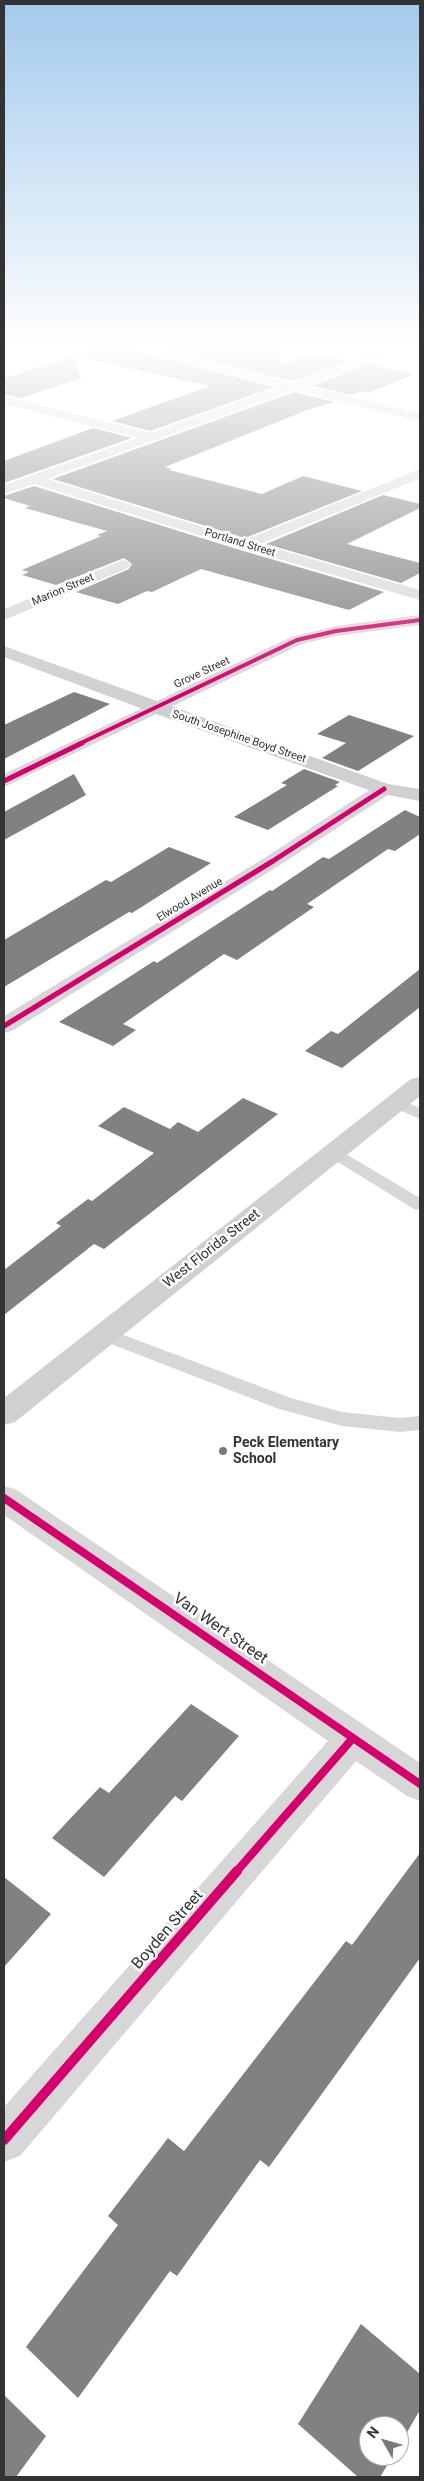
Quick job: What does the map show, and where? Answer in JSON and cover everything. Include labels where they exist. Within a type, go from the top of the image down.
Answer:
[{"type":"main road","name":"South Josephine Boyd Street","points":[[4,651],[384,789],[420,795]]},
{"type":"main road","name":"West Florida Street","points":[[4,1414],[334,1152],[408,1108],[420,1084]]},
{"type":"street","points":[[4,490],[78,463]]},
{"type":"street","points":[[246,545],[420,473]]},
{"type":"street","name":"Portland Street","points":[[32,479],[246,545],[420,595]]},
{"type":"street","name":"Marion Street","points":[[4,615],[123,565]]},
{"type":"street","name":"Grove Street","points":[[4,781],[154,707],[297,640],[336,631],[420,620]]},
{"type":"street","name":"Elwood Avenue","points":[[4,1026],[273,861],[384,789]]},
{"type":"street","name":"Van Wert Street","points":[[4,1498],[420,1784]]},
{"type":"street","name":"Boyden Street","points":[[4,2140],[353,1738]]},
{"type":"lane","points":[[334,1152],[420,1205]]},
{"type":"lane","points":[[105,1334],[286,1404],[342,1419],[400,1425],[420,1424]]},
{"type":"building","points":[[4,463],[62,463],[4,483]]},
{"type":"building","points":[[98,463],[176,463],[165,467],[172,469],[169,470],[262,494],[303,476],[362,491],[245,538],[53,479]]},
{"type":"building","points":[[34,486],[240,550],[384,592],[349,610],[201,569],[152,592],[147,591],[118,604],[76,592],[129,569],[132,564],[124,558],[56,585],[22,575],[29,572],[22,570],[101,536],[97,535],[107,531],[25,508],[30,506],[4,498],[4,496]]},
{"type":"building","points":[[383,495],[420,504],[420,508],[347,544],[420,563],[420,573],[401,583],[266,544]]},
{"type":"building","points":[[74,692],[110,704],[4,759],[4,725]]},
{"type":"building","points":[[349,715],[414,736],[358,771],[322,758],[346,743],[317,734]]},
{"type":"building","points":[[304,769],[340,782],[335,785],[338,786],[268,830],[234,817],[287,785],[281,783]]},
{"type":"building","points":[[74,774],[86,795],[4,840],[4,812]]},
{"type":"building","points":[[405,810],[420,817],[420,834],[395,851],[388,849],[307,904],[314,907],[237,960],[224,954],[123,1024],[136,1030],[113,1046],[59,1022],[154,961],[157,963],[323,857],[329,859]]},
{"type":"building","points":[[169,847],[211,863],[132,913],[129,912],[4,987],[4,940],[106,880],[111,882]]},
{"type":"building","points":[[420,969],[420,1007],[342,1068],[305,1051],[331,1031],[338,1034]]},
{"type":"building","points":[[243,1098],[278,1114],[104,1249],[94,1244],[4,1315],[4,1270],[61,1226],[56,1223],[88,1199],[92,1201],[154,1153],[98,1126],[124,1107],[170,1129],[178,1122],[198,1132]]},
{"type":"building","points":[[191,1704],[239,1736],[182,1801],[175,1796],[104,1877],[52,1838],[100,1787],[109,1793]]},
{"type":"building","points":[[420,1853],[420,1958],[269,2167],[260,2160],[177,2276],[170,2271],[78,2398],[26,2347],[118,2225],[108,2216],[168,2138],[184,2151],[346,1941],[352,1945]]},
{"type":"building","points":[[4,1877],[51,1914],[4,1967]]},
{"type":"building","points":[[361,2324],[420,2374],[420,2410],[409,2429],[409,2416],[359,2416],[359,2466],[387,2466],[380,2477],[358,2477],[298,2424]]},
{"type":"building","points":[[4,2395],[46,2436],[16,2477],[4,2477]]},
{"type":"cycle path","points":[[4,781],[154,707],[297,640],[336,631],[420,620]]},
{"type":"cycle path","points":[[4,1026],[273,861],[384,789]]},
{"type":"cycle path","points":[[4,1498],[420,1784]]},
{"type":"cycle path","points":[[4,2140],[353,1738]]},
{"type":"place","name":"Peck Elementary School","points":[[223,1451]]}]
